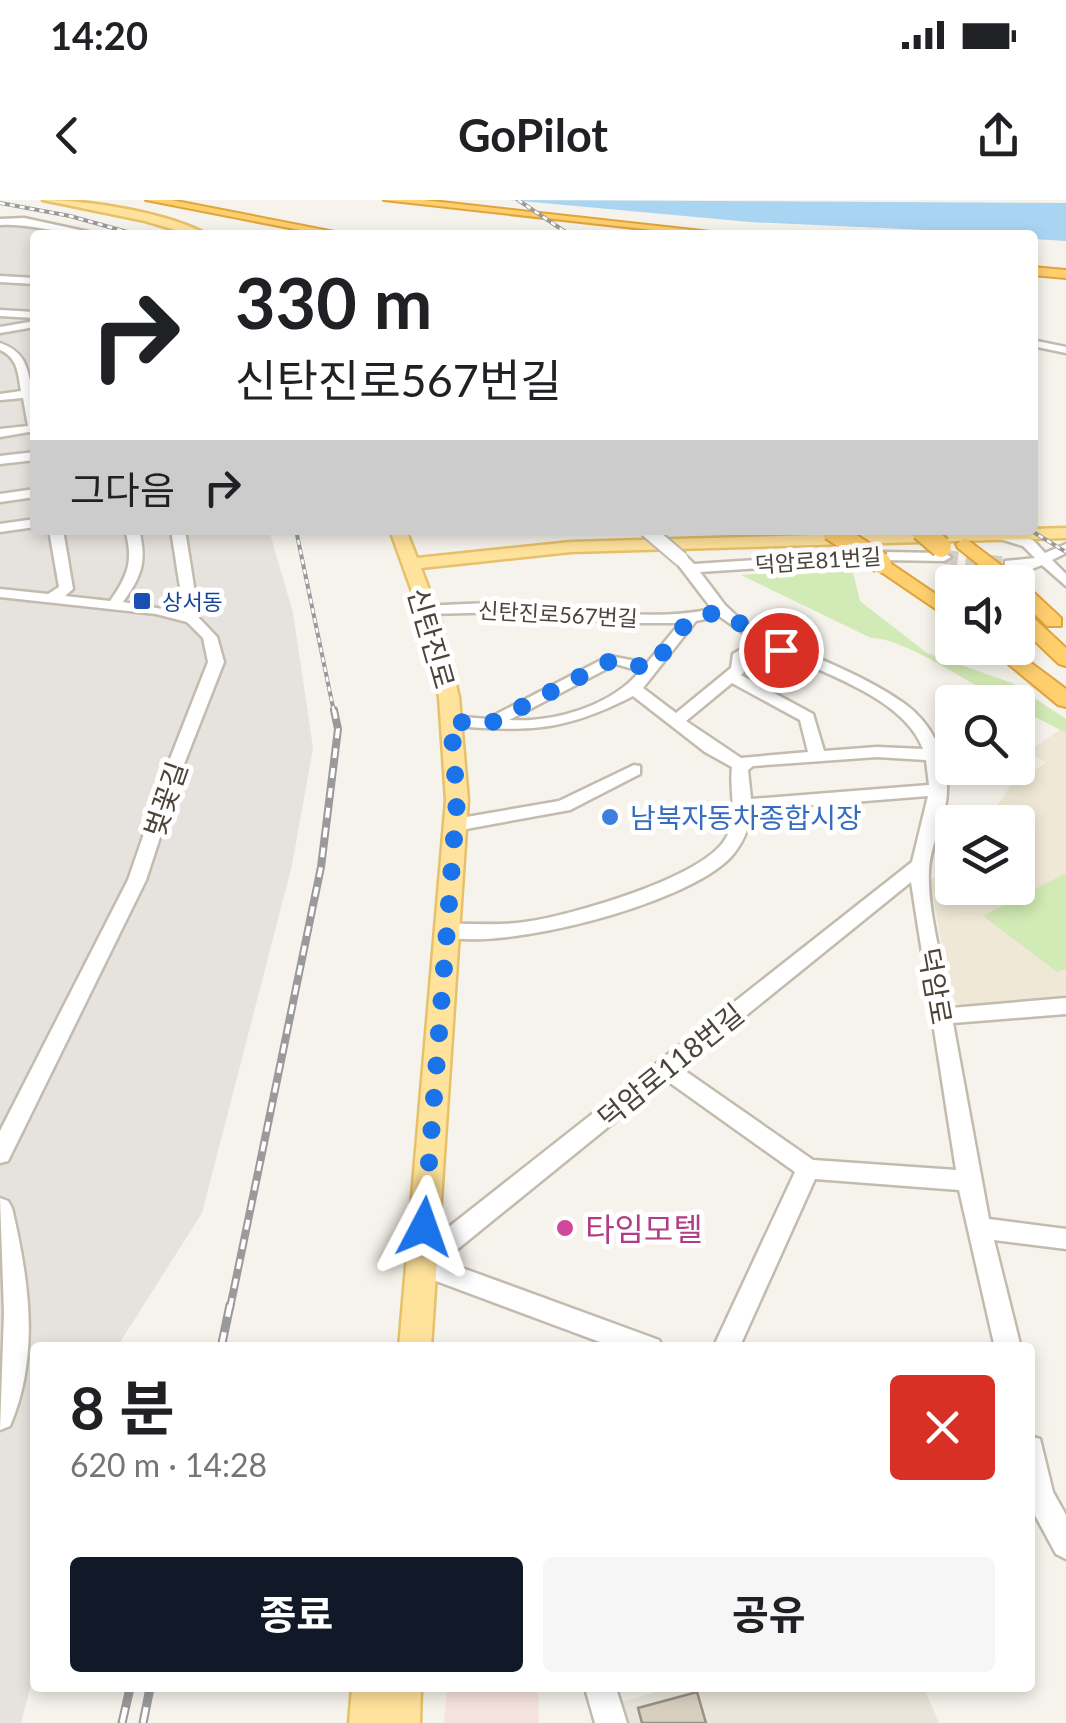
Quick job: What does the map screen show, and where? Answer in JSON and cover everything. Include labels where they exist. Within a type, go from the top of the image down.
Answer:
[{"type":"highway","points":[[152,200],[319,230]]},
{"type":"highway","points":[[181,200],[343,230]]},
{"type":"highway","points":[[370,200],[630,230]]},
{"type":"highway","points":[[390,200],[683,230]]},
{"type":"highway","points":[[230,212],[297,230]]},
{"type":"highway","points":[[1038,270],[1066,272]]},
{"type":"highway","points":[[838,535],[935,602]]},
{"type":"highway","points":[[944,545],[965,544],[998,565]]},
{"type":"highway","points":[[944,545],[965,565]]},
{"type":"highway","points":[[1035,604],[1066,634]]},
{"type":"highway","points":[[1035,630],[1066,660]]},
{"type":"highway","points":[[1021,665],[1066,700]]},
{"type":"main road","points":[[48,200],[147,218],[187,230]]},
{"type":"main road","points":[[76,200],[206,230]]},
{"type":"main road","points":[[1038,529],[1066,520]]},
{"type":"main road","points":[[1038,531],[1066,533]]},
{"type":"main road","name":"신탄진로","points":[[400,535],[428,610],[449,697],[455,824],[415,1342]]},
{"type":"main road","points":[[408,560],[569,538],[657,535]]},
{"type":"main road","points":[[408,560],[572,548],[939,535]]},
{"type":"main road","points":[[369,1723],[372,1692]]},
{"type":"main road","points":[[400,1723],[402,1692]]},
{"type":"street","points":[[0,222],[24,221],[66,230]]},
{"type":"street","points":[[0,278],[30,281]]},
{"type":"street","points":[[0,313],[30,314]]},
{"type":"street","points":[[30,326],[2,338],[19,357],[30,391]]},
{"type":"street","points":[[1038,344],[1066,350]]},
{"type":"street","points":[[0,397],[30,394]]},
{"type":"street","points":[[0,433],[30,430]]},
{"type":"street","points":[[0,460],[30,457]]},
{"type":"street","points":[[0,498],[30,494]]},
{"type":"street","points":[[0,528],[30,523]]},
{"type":"street","points":[[50,598],[66,589],[57,535]]},
{"type":"street","points":[[114,605],[138,571],[141,559],[134,535]]},
{"type":"street","points":[[0,592],[114,605],[192,619],[179,535]]},
{"type":"street","name":"덕암로","points":[[654,535],[686,563],[721,611],[765,641],[899,709],[917,722],[932,755],[938,790],[918,866],[969,1182],[1007,1342]]},
{"type":"street","points":[[1035,535],[1044,560],[1066,582]]},
{"type":"street","name":"덕암로81번길","points":[[686,563],[882,556],[944,545]]},
{"type":"street","points":[[1032,565],[1066,548]]},
{"type":"street","name":"신탄진로567번길","points":[[428,610],[515,608],[689,620],[721,611]]},
{"type":"street","name":"벚꽃길","points":[[0,1154],[137,880],[216,662],[210,637],[192,619]]},
{"type":"street","name":"신탄진로567번길","points":[[451,721],[520,726],[568,719],[634,689],[689,620]]},
{"type":"street","points":[[676,721],[738,669],[738,657],[765,641]]},
{"type":"street","name":"신탄진로567번길","points":[[487,725],[614,659],[650,669]]},
{"type":"street","points":[[730,676],[807,717],[817,755]]},
{"type":"street","points":[[634,689],[740,765],[817,755],[932,755]]},
{"type":"street","points":[[447,931],[524,929],[676,884],[727,853],[746,805],[740,765]]},
{"type":"street","points":[[455,824],[564,806],[634,770]]},
{"type":"street","points":[[746,805],[938,790]]},
{"type":"street","name":"덕암로118번길","points":[[421,1264],[918,866]]},
{"type":"street","points":[[942,1016],[1066,1006]]},
{"type":"street","points":[[666,1068],[808,1169],[969,1182]]},
{"type":"street","points":[[729,1342],[808,1169]]},
{"type":"street","points":[[0,1208],[20,1314],[15,1375],[0,1417]]},
{"type":"street","points":[[979,1228],[1066,1239]]},
{"type":"street","points":[[421,1264],[634,1342]]},
{"type":"street","points":[[1035,1494],[1066,1544]]},
{"type":"street","points":[[603,1692],[611,1723]]},
{"type":"shaded area","points":[[0,223],[60,230],[30,230],[30,322],[0,327]]},
{"type":"shaded area","points":[[30,330],[30,535],[270,535],[293,613],[313,748],[292,865],[202,1213],[120,1342],[30,1342],[30,1688],[21,1723],[0,1723],[0,335]]},
{"type":"shaded area","points":[[1060,730],[1066,733],[1066,999],[960,1005],[952,1000],[930,881],[935,877],[935,905],[1035,905],[1035,805],[998,805],[1012,785],[1035,785],[1035,770],[1046,763],[1035,755],[1035,747]]},
{"type":"shaded area","points":[[447,1692],[538,1692],[539,1723],[444,1723]]},
{"type":"shaded area","points":[[656,1692],[926,1692],[939,1723],[620,1723],[615,1704]]},
{"type":"green space","points":[[838,568],[853,572],[860,601],[935,656],[935,662],[900,645],[871,638],[741,575]]},
{"type":"green space","points":[[940,665],[961,665],[1015,685],[976,685]]},
{"type":"green space","points":[[1035,698],[1066,719],[1066,733],[1035,717]]},
{"type":"green space","points":[[1066,873],[1066,969],[1057,972],[983,916],[1004,905],[1035,905],[1035,889]]},
{"type":"water","points":[[510,200],[1066,203],[1066,241],[1038,239],[1038,230],[924,230],[750,222]]},
{"type":"building","points":[[697,1692],[706,1723],[642,1723],[638,1708]]},
{"type":"tunnel","points":[[944,557],[1010,564]]},
{"type":"railway","points":[[518,200],[563,230]]},
{"type":"railway","points":[[0,203],[120,230]]},
{"type":"railway","points":[[297,535],[334,712]]},
{"type":"railway","points":[[1038,535],[1066,552]]},
{"type":"railway","points":[[230,1308],[321,867],[338,729],[334,710]]},
{"type":"railway","points":[[222,1342],[230,1305]]},
{"type":"railway","points":[[122,1723],[129,1692]]},
{"type":"railway","points":[[143,1723],[149,1692]]},
{"type":"place","name":"상서동","points":[[142,601]]},
{"type":"place","name":"남북자동차종합시장","points":[[610,817]]},
{"type":"place","name":"타임모텔","points":[[565,1228]]},
{"type":"route","points":[[424,1227],[457,800],[451,721],[487,725],[614,659],[650,669],[685,630],[689,620],[721,611],[781,650]]}]
